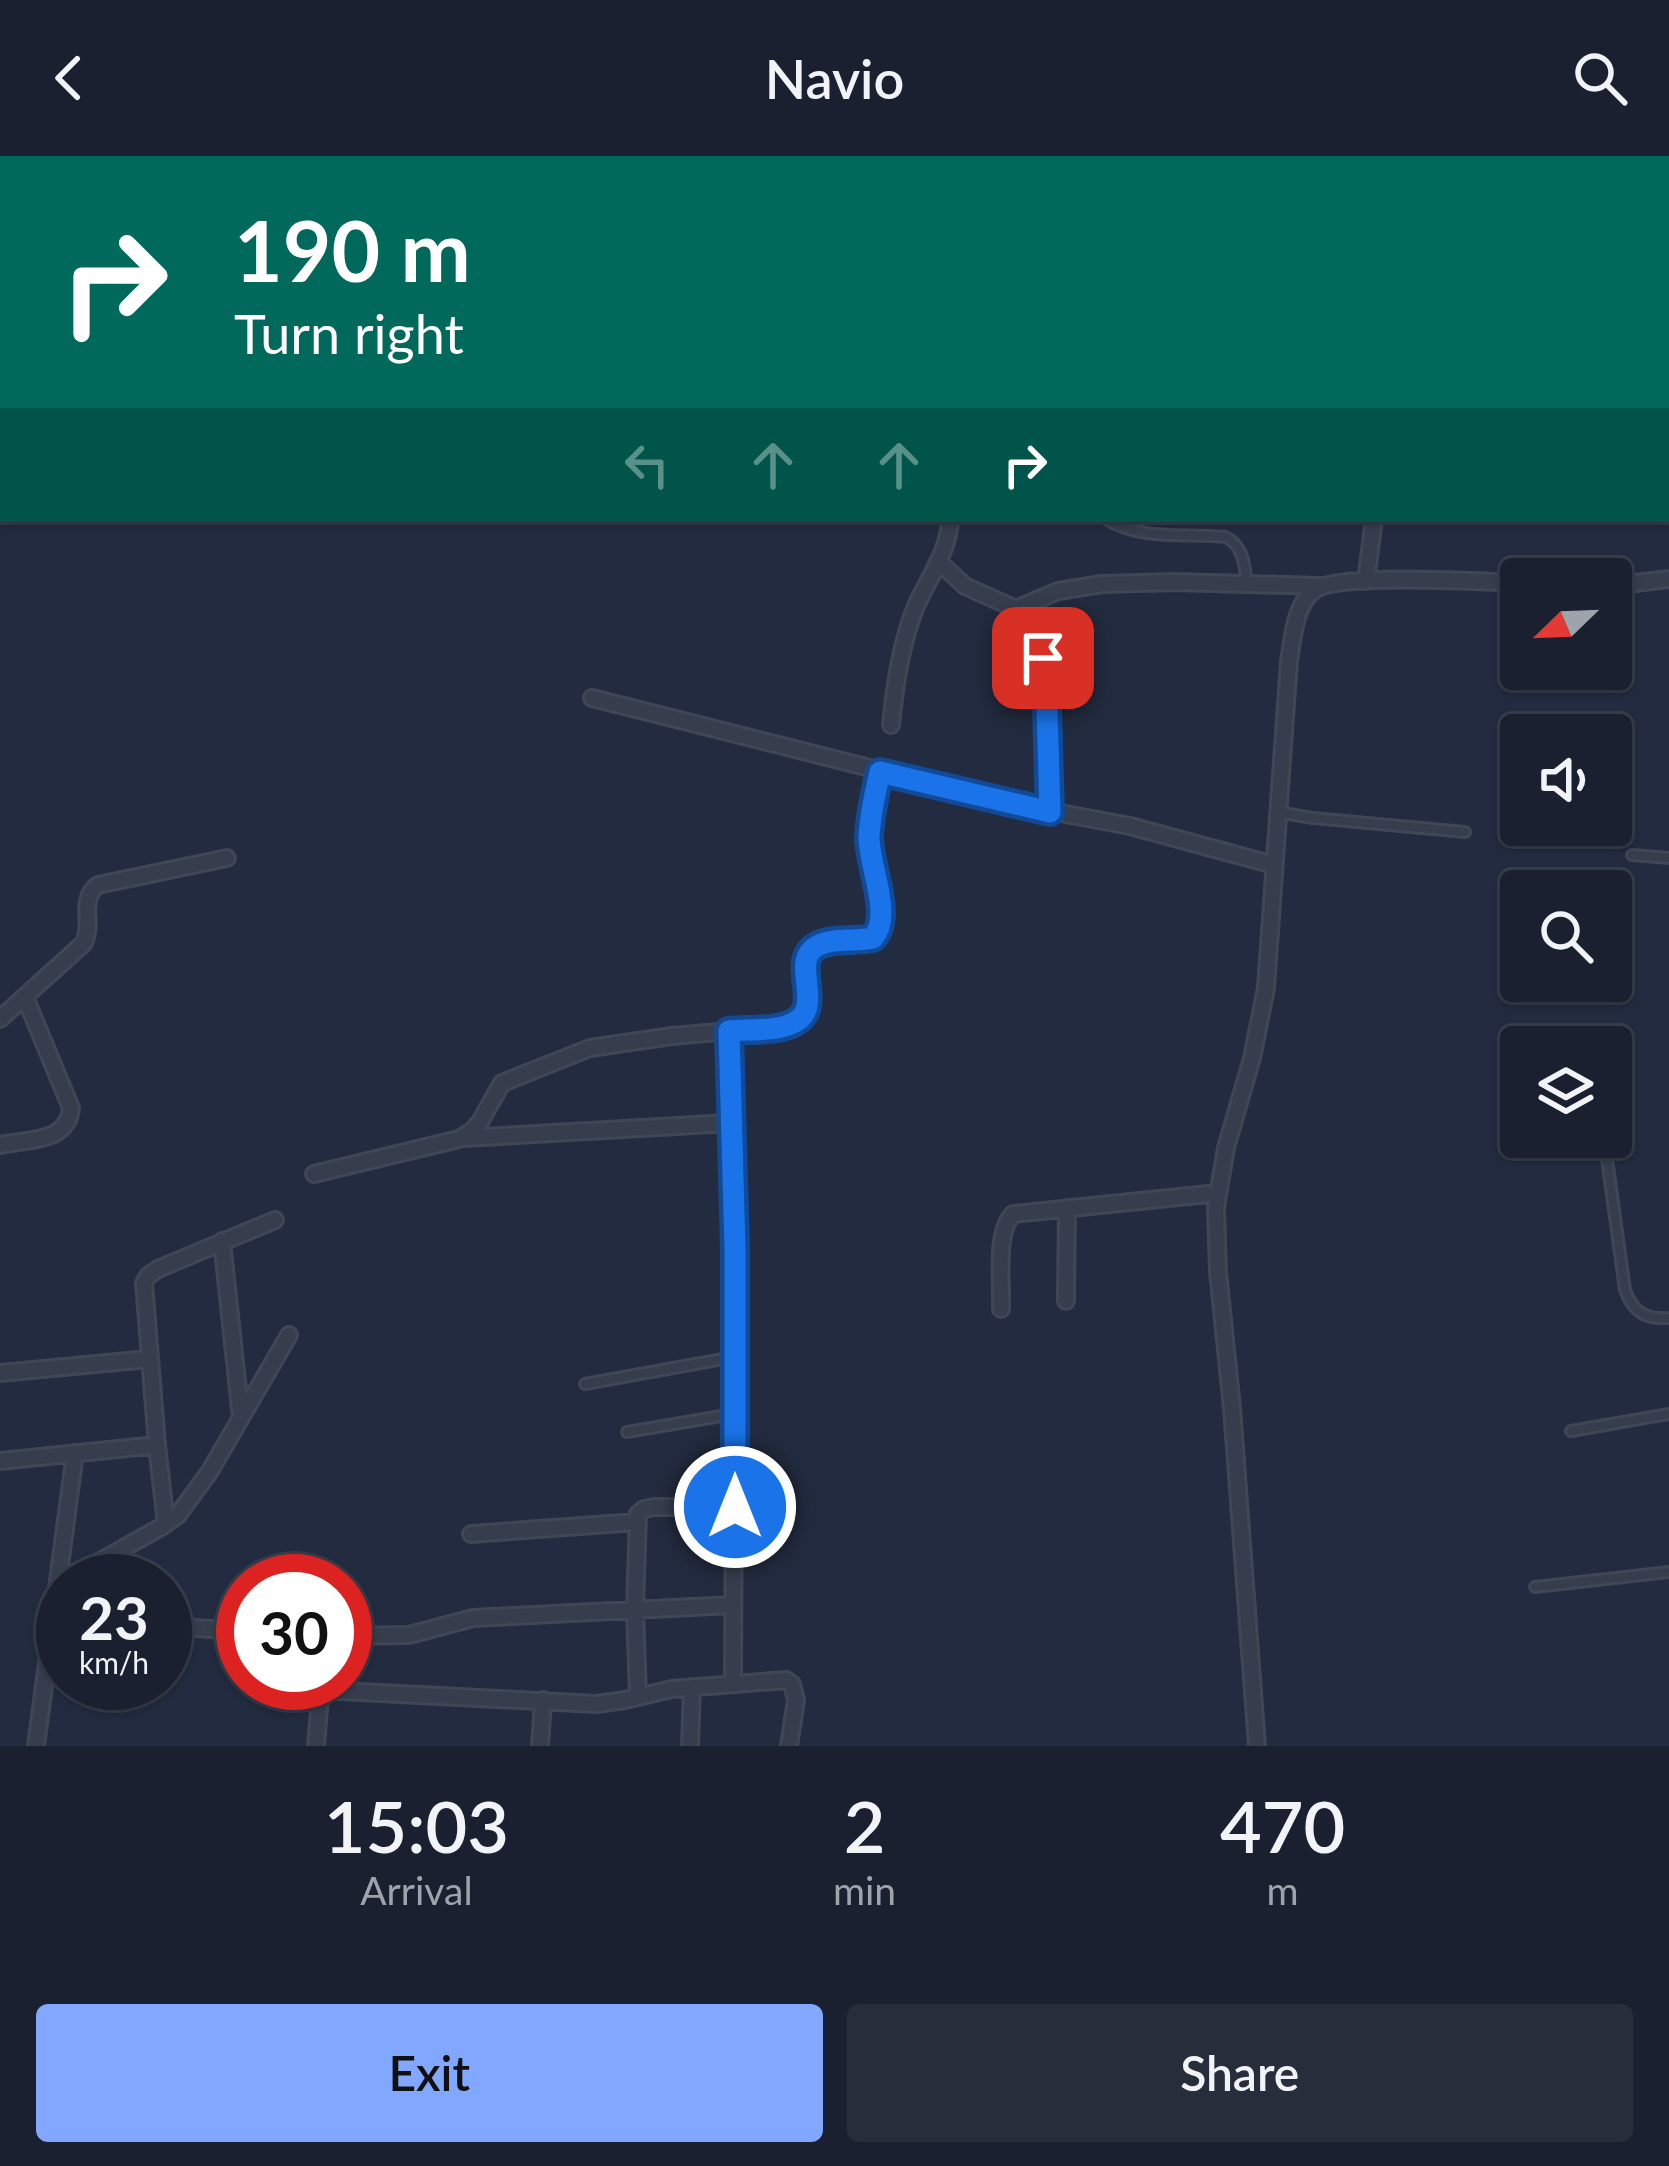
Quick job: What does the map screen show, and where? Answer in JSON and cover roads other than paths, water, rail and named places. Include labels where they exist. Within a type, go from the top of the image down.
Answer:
[{"type":"street","points":[[891,725],[906,636],[948,539],[950,522]]},
{"type":"street","points":[[1366,581],[1374,522]]},
{"type":"street","points":[[939,562],[965,586],[1016,609],[1038,645],[1046,675],[1050,812]]},
{"type":"street","points":[[1632,584],[1669,580]]},
{"type":"street","points":[[1016,609],[1058,591],[1102,584],[1500,583]]},
{"type":"street","points":[[1257,1746],[1215,1232],[1226,1148],[1262,1018],[1289,662],[1296,622],[1310,593],[1320,586]]},
{"type":"street","points":[[592,698],[880,772],[1130,826],[1274,865]]},
{"type":"street","points":[[459,1139],[480,1122],[502,1083],[590,1048],[798,1021],[808,1005],[806,963],[813,948],[830,941],[873,938],[880,929],[869,844],[880,772]]},
{"type":"street","points":[[0,1019],[84,943],[86,900],[98,885],[227,858]]},
{"type":"street","points":[[0,1144],[58,1134],[71,1118],[25,998]]},
{"type":"street","points":[[729,1031],[735,1249],[733,1684]]},
{"type":"street","points":[[314,1174],[459,1139],[730,1123]]},
{"type":"street","points":[[1001,1309],[1002,1235],[1007,1219],[1023,1212],[1218,1193]]},
{"type":"street","points":[[1066,1301],[1067,1208]]},
{"type":"street","points":[[166,1524],[143,1297],[148,1276],[275,1220]]},
{"type":"street","points":[[222,1240],[241,1418]]},
{"type":"street","points":[[112,1554],[166,1524],[191,1499],[290,1335]]},
{"type":"street","points":[[0,1373],[149,1359]]},
{"type":"street","points":[[0,1461],[157,1445]]},
{"type":"street","points":[[65,1554],[75,1453]]},
{"type":"street","points":[[638,1696],[638,1514],[644,1509],[735,1507]]},
{"type":"street","points":[[471,1534],[636,1522]]},
{"type":"street","points":[[372,1636],[409,1635],[473,1618],[732,1605]]},
{"type":"street","points":[[372,1689],[596,1704],[692,1687],[786,1680],[796,1700],[789,1746]]},
{"type":"street","points":[[689,1746],[692,1687]]},
{"type":"street","points":[[540,1746],[543,1700]]},
{"type":"street","points":[[37,1746],[42,1710]]},
{"type":"street","points":[[316,1746],[319,1710]]},
{"type":"lane","points":[[1112,522],[1144,533],[1226,537],[1239,548],[1247,584]]},
{"type":"lane","points":[[1277,812],[1466,832]]},
{"type":"lane","points":[[1632,855],[1669,858]]},
{"type":"lane","points":[[1607,1158],[1630,1305],[1642,1315],[1669,1318]]},
{"type":"lane","points":[[585,1384],[735,1356]]},
{"type":"lane","points":[[627,1432],[735,1414]]},
{"type":"lane","points":[[1571,1431],[1669,1414]]},
{"type":"lane","points":[[1535,1587],[1669,1572]]}]
